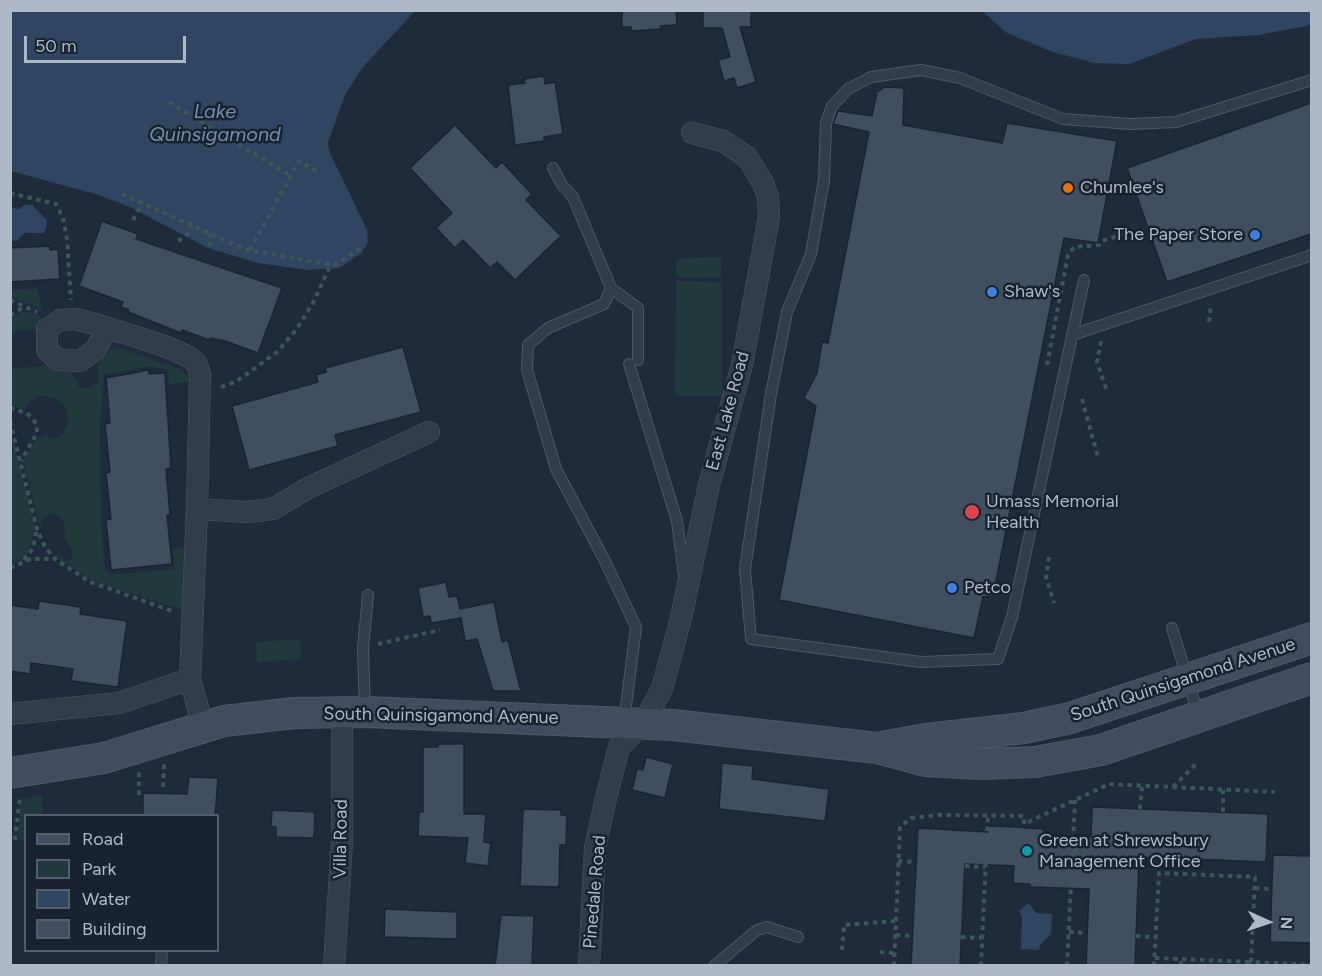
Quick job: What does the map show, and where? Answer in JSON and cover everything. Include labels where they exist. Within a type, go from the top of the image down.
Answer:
[{"type":"main road","name":"South Quinsigamond Avenue","points":[[877,748],[926,739],[1024,728],[1070,718],[1115,705],[1311,638]]},
{"type":"main road","name":"South Quinsigamond Avenue","points":[[15,785],[203,726],[269,715],[354,712],[703,728],[824,744],[877,748],[926,761],[982,764],[1035,762],[1101,750],[1311,678]]},
{"type":"street","name":"East Lake Road","points":[[633,723],[662,690],[687,590],[709,485],[742,365],[769,217],[763,183],[747,156],[723,141],[692,133]]},
{"type":"street","points":[[108,328],[92,354],[80,361],[58,360],[47,350],[45,334],[51,325],[74,319],[108,328],[167,346],[189,357],[197,364],[199,387],[197,509],[190,679],[203,726]]},
{"type":"street","points":[[197,509],[247,512],[273,509],[308,488],[429,432]]},
{"type":"street","points":[[10,714],[119,703],[190,679]]},
{"type":"street","name":"Villa Road","points":[[334,966],[354,712]]},
{"type":"street","name":"Pinedale Road","points":[[589,966],[596,848],[619,747],[633,723]]},
{"type":"lane","points":[[1084,280],[1012,617],[998,659],[921,662],[751,639],[745,570],[771,394],[787,312],[811,254],[824,180],[826,123],[832,106],[848,89],[870,77],[921,70],[960,78],[1063,119],[1131,124],[1176,122],[1311,80]]},
{"type":"lane","points":[[554,168],[562,185],[573,197],[611,288],[638,309],[634,362],[677,521],[687,590]]},
{"type":"lane","points":[[1072,335],[1311,255]]},
{"type":"lane","points":[[611,288],[604,304],[548,328],[528,345],[527,370],[556,469],[604,559],[636,627],[633,723]]},
{"type":"lane","points":[[354,712],[368,595]]},
{"type":"lane","points":[[1172,628],[1189,678],[1199,718]]},
{"type":"lane","points":[[714,966],[757,930],[767,927],[798,937]]},
{"type":"path","points":[[169,102],[291,176]]},
{"type":"path","points":[[250,250],[300,161],[318,172]]},
{"type":"path","points":[[10,193],[56,204],[63,218],[74,319]]},
{"type":"path","points":[[122,194],[250,250],[334,265],[365,246]]},
{"type":"path","points":[[133,220],[142,203]]},
{"type":"path","points":[[178,241],[188,234],[192,225]]},
{"type":"path","points":[[211,234],[208,239],[212,249]]},
{"type":"path","points":[[199,387],[215,388],[237,381],[277,352],[296,330],[313,303],[331,264]]},
{"type":"path","points":[[10,300],[43,315],[51,325]]},
{"type":"path","points":[[10,315],[25,306]]},
{"type":"path","points":[[1104,326],[1097,362],[1107,391]]},
{"type":"path","points":[[1082,399],[1098,457]]},
{"type":"path","points":[[10,408],[27,413],[37,423],[37,433],[20,462]]},
{"type":"path","points":[[10,421],[37,529],[45,547],[56,559],[90,582],[192,618]]},
{"type":"path","points":[[22,562],[33,547],[37,529]]},
{"type":"path","points":[[1049,557],[1046,577],[1054,603]]},
{"type":"path","points":[[10,568],[31,559],[56,559]]},
{"type":"path","points":[[363,648],[440,630]]},
{"type":"path","points":[[1172,787],[1197,762]]},
{"type":"path","points":[[163,788],[164,764]]},
{"type":"path","points":[[139,771],[139,795]]},
{"type":"path","points":[[894,966],[900,827],[911,818],[922,815],[1024,816],[1024,824],[1109,784],[1275,792]]},
{"type":"path","points":[[15,785],[15,840]]},
{"type":"path","points":[[1140,809],[1142,786]]},
{"type":"path","points":[[1222,812],[1223,790]]},
{"type":"path","points":[[1067,966],[1075,800]]},
{"type":"path","points":[[981,966],[988,815]]},
{"type":"path","points":[[1073,851],[1090,852]]},
{"type":"path","points":[[898,861],[916,862]]},
{"type":"path","points":[[965,866],[985,867]]},
{"type":"path","points":[[1154,966],[1159,873],[1255,877],[1251,962]]},
{"type":"path","points":[[1255,888],[1272,889]]},
{"type":"path","points":[[842,950],[844,925],[896,921]]},
{"type":"path","points":[[1069,932],[1087,933]]},
{"type":"path","points":[[895,935],[913,936]]},
{"type":"path","points":[[1136,936],[1156,937]]},
{"type":"path","points":[[961,937],[982,938]]},
{"type":"path","points":[[880,952],[894,953]]},
{"type":"path","points":[[1155,958],[1233,963],[1311,964]]},
{"type":"path","points":[[1181,959],[1181,966]]},
{"type":"green space","points":[[721,257],[721,277],[676,278],[676,258]]},
{"type":"green space","points":[[676,281],[722,282],[722,396],[675,396]]},
{"type":"green space","points":[[37,288],[43,310],[11,297],[11,290]]},
{"type":"green space","points":[[23,311],[37,314],[43,321],[37,329],[17,331],[11,335],[11,317]]},
{"type":"green space","points":[[116,347],[180,369],[190,378],[191,382],[169,384],[167,369],[146,367],[104,375],[100,427],[101,525],[105,567],[110,575],[174,569],[173,547],[192,548],[186,611],[93,581],[58,559],[52,552],[67,561],[72,559],[72,551],[65,538],[64,521],[58,515],[49,514],[42,519],[41,529],[23,462],[38,437],[46,435],[54,439],[63,434],[69,420],[66,408],[53,397],[37,396],[27,405],[26,410],[11,405],[10,369],[51,365],[61,371],[71,373],[80,388],[89,388],[99,382],[97,366],[101,355]]},
{"type":"green space","points":[[11,431],[34,523],[34,534],[26,556],[11,566]]},
{"type":"green space","points":[[300,639],[301,659],[257,662],[256,642]]},
{"type":"green space","points":[[42,795],[43,814],[24,814],[24,841],[18,840],[21,799]]},
{"type":"water","points":[[1311,10],[1311,25],[1259,35],[1196,39],[1129,64],[1094,63],[1053,52],[1007,33],[982,11]]},
{"type":"water","name":"Lake Quinsigamond","points":[[10,11],[415,11],[362,68],[345,95],[328,142],[330,153],[367,230],[368,242],[360,254],[339,268],[308,270],[258,263],[208,248],[132,208],[99,195],[11,171]]},
{"type":"water","points":[[25,205],[32,205],[47,220],[46,229],[43,233],[25,233],[16,241],[11,240],[11,207],[18,209]]},
{"type":"water","points":[[1029,903],[1036,913],[1052,914],[1051,934],[1040,945],[1039,950],[1021,949],[1022,916],[1019,911]]},
{"type":"building","points":[[622,10],[676,10],[677,25],[660,26],[661,29],[631,31],[631,27],[622,27]]},
{"type":"building","points":[[703,10],[751,10],[751,27],[740,27],[756,82],[737,88],[734,78],[724,81],[718,60],[730,57],[722,28],[703,28]]},
{"type":"building","points":[[544,76],[545,84],[555,82],[563,134],[544,137],[544,141],[515,145],[508,85],[525,83],[524,79]]},
{"type":"building","points":[[885,87],[904,88],[903,125],[1002,143],[1007,123],[1117,141],[1098,243],[1064,238],[993,596],[983,597],[974,638],[779,600],[816,406],[804,398],[817,373],[822,342],[828,343],[869,132],[833,124],[838,111],[872,116],[877,92]]},
{"type":"building","points":[[1311,103],[1311,234],[1167,282],[1127,168]]},
{"type":"building","points":[[455,125],[496,168],[502,162],[532,194],[526,200],[561,236],[515,280],[497,262],[490,268],[463,240],[455,248],[436,228],[452,213],[410,168]]},
{"type":"building","points":[[102,221],[138,234],[136,239],[282,288],[258,353],[225,341],[210,338],[209,340],[182,330],[181,333],[128,312],[129,310],[121,307],[123,302],[79,286]]},
{"type":"building","points":[[50,246],[50,250],[58,249],[60,279],[10,282],[10,248]]},
{"type":"building","points":[[403,347],[421,412],[335,435],[338,446],[249,470],[232,406],[318,382],[316,375],[326,372],[325,368]]},
{"type":"building","points":[[149,370],[149,374],[165,373],[171,468],[166,469],[170,515],[167,515],[172,564],[111,570],[106,520],[111,519],[106,473],[110,472],[105,424],[110,423],[106,378]]},
{"type":"building","points":[[446,582],[449,597],[457,596],[460,609],[494,602],[502,642],[508,640],[521,691],[493,691],[477,639],[465,641],[461,618],[431,623],[430,616],[423,617],[418,588]]},
{"type":"building","points":[[39,601],[81,607],[80,614],[127,621],[118,687],[71,681],[73,669],[31,663],[30,674],[10,671],[10,605],[38,609]]},
{"type":"building","points":[[439,744],[464,744],[464,814],[486,814],[484,842],[491,843],[488,866],[465,863],[468,838],[418,836],[419,812],[423,812],[423,747],[438,747]]},
{"type":"building","points":[[646,757],[673,764],[665,798],[632,790],[637,769],[643,770]]},
{"type":"building","points":[[722,763],[753,766],[752,779],[829,789],[825,821],[719,809]]},
{"type":"building","points":[[189,777],[218,778],[215,814],[143,814],[143,793],[187,794]]},
{"type":"building","points":[[1092,807],[1268,814],[1266,862],[1139,857],[1135,966],[1086,966],[1089,889],[1030,887],[1030,884],[1013,883],[1014,866],[965,864],[960,966],[911,966],[918,828],[988,832],[988,826],[1017,827],[1044,829],[1044,836],[1091,837]]},
{"type":"building","points":[[523,809],[561,810],[561,815],[567,816],[566,845],[560,845],[559,887],[520,886]]},
{"type":"building","points":[[272,810],[315,812],[314,838],[276,837],[276,827],[271,827]]},
{"type":"building","points":[[1273,855],[1311,856],[1311,943],[1270,942]]},
{"type":"building","points":[[385,909],[457,912],[457,939],[384,937]]},
{"type":"building","points":[[501,915],[534,916],[532,966],[495,966]]},
{"type":"place","name":"Chumlee's","points":[[1068,188]]},
{"type":"place","name":"The Paper Store","points":[[1255,235]]},
{"type":"place","name":"Shaw's","points":[[992,292]]},
{"type":"place","name":"Umass Memorial Health","points":[[972,512]]},
{"type":"place","name":"Petco","points":[[952,588]]},
{"type":"place","name":"Green at Shrewsbury Management Office","points":[[1027,851]]}]
